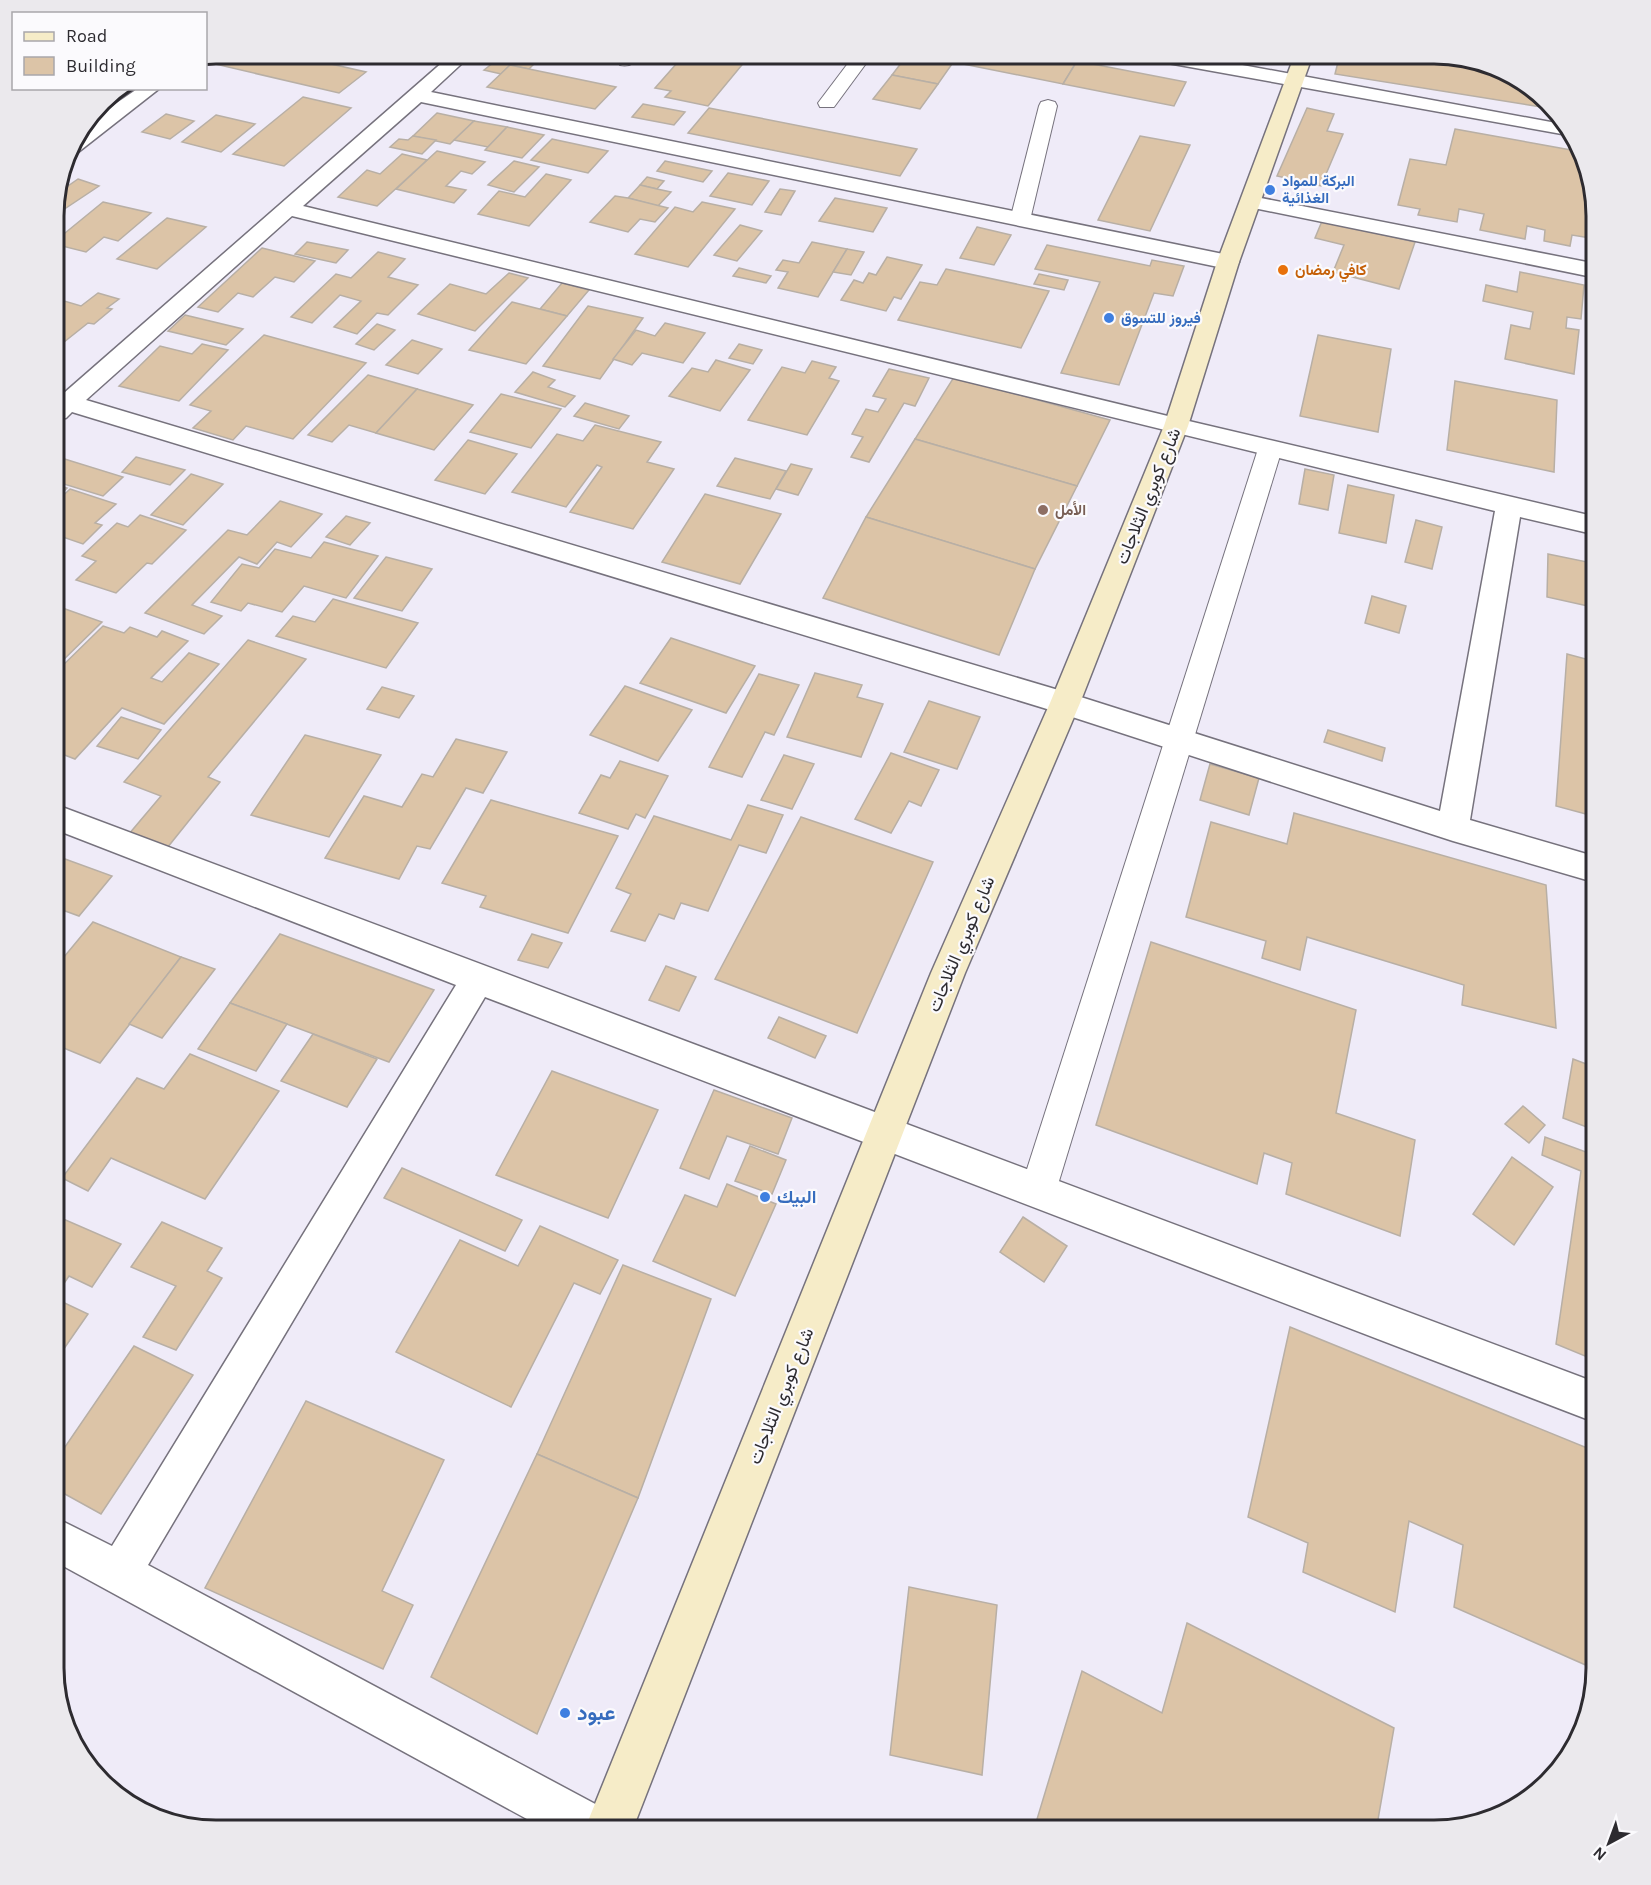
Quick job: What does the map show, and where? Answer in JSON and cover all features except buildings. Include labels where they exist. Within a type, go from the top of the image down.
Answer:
[{"type":"main road","name":"شارع كوبري الثلاجات","points":[[612,1820],[948,973],[1065,703],[1176,426],[1228,262],[1299,67]]},
{"type":"street","points":[[65,401],[289,209],[451,65]]},
{"type":"street","points":[[1276,65],[1299,67],[1558,128]]},
{"type":"street","points":[[88,135],[148,90]]},
{"type":"street","points":[[417,95],[1228,262]]},
{"type":"street","points":[[1251,202],[1586,269]]},
{"type":"street","points":[[289,209],[1176,426],[1586,523]]},
{"type":"street","points":[[65,406],[1065,703],[1453,828],[1586,867]]},
{"type":"street","points":[[1453,828],[1509,505]]},
{"type":"street","points":[[65,820],[1586,1399]]},
{"type":"street","points":[[119,1575],[478,979]]},
{"type":"street","points":[[65,1544],[576,1820]]},
{"type":"lane","points":[[827,103],[856,65]]},
{"type":"lane","points":[[1020,219],[1048,106]]},
{"type":"lane","points":[[1038,1191],[1270,448]]},
{"type":"place","name":"البركة للمواد الغذائية","points":[[1270,190]]},
{"type":"place","name":"كافي رمضان","points":[[1283,270]]},
{"type":"place","name":"فيروز للتسوق","points":[[1109,318]]},
{"type":"place","name":"الأمل","points":[[1043,510]]},
{"type":"place","name":"البيك","points":[[765,1197]]},
{"type":"place","name":"عبود","points":[[565,1713]]}]
